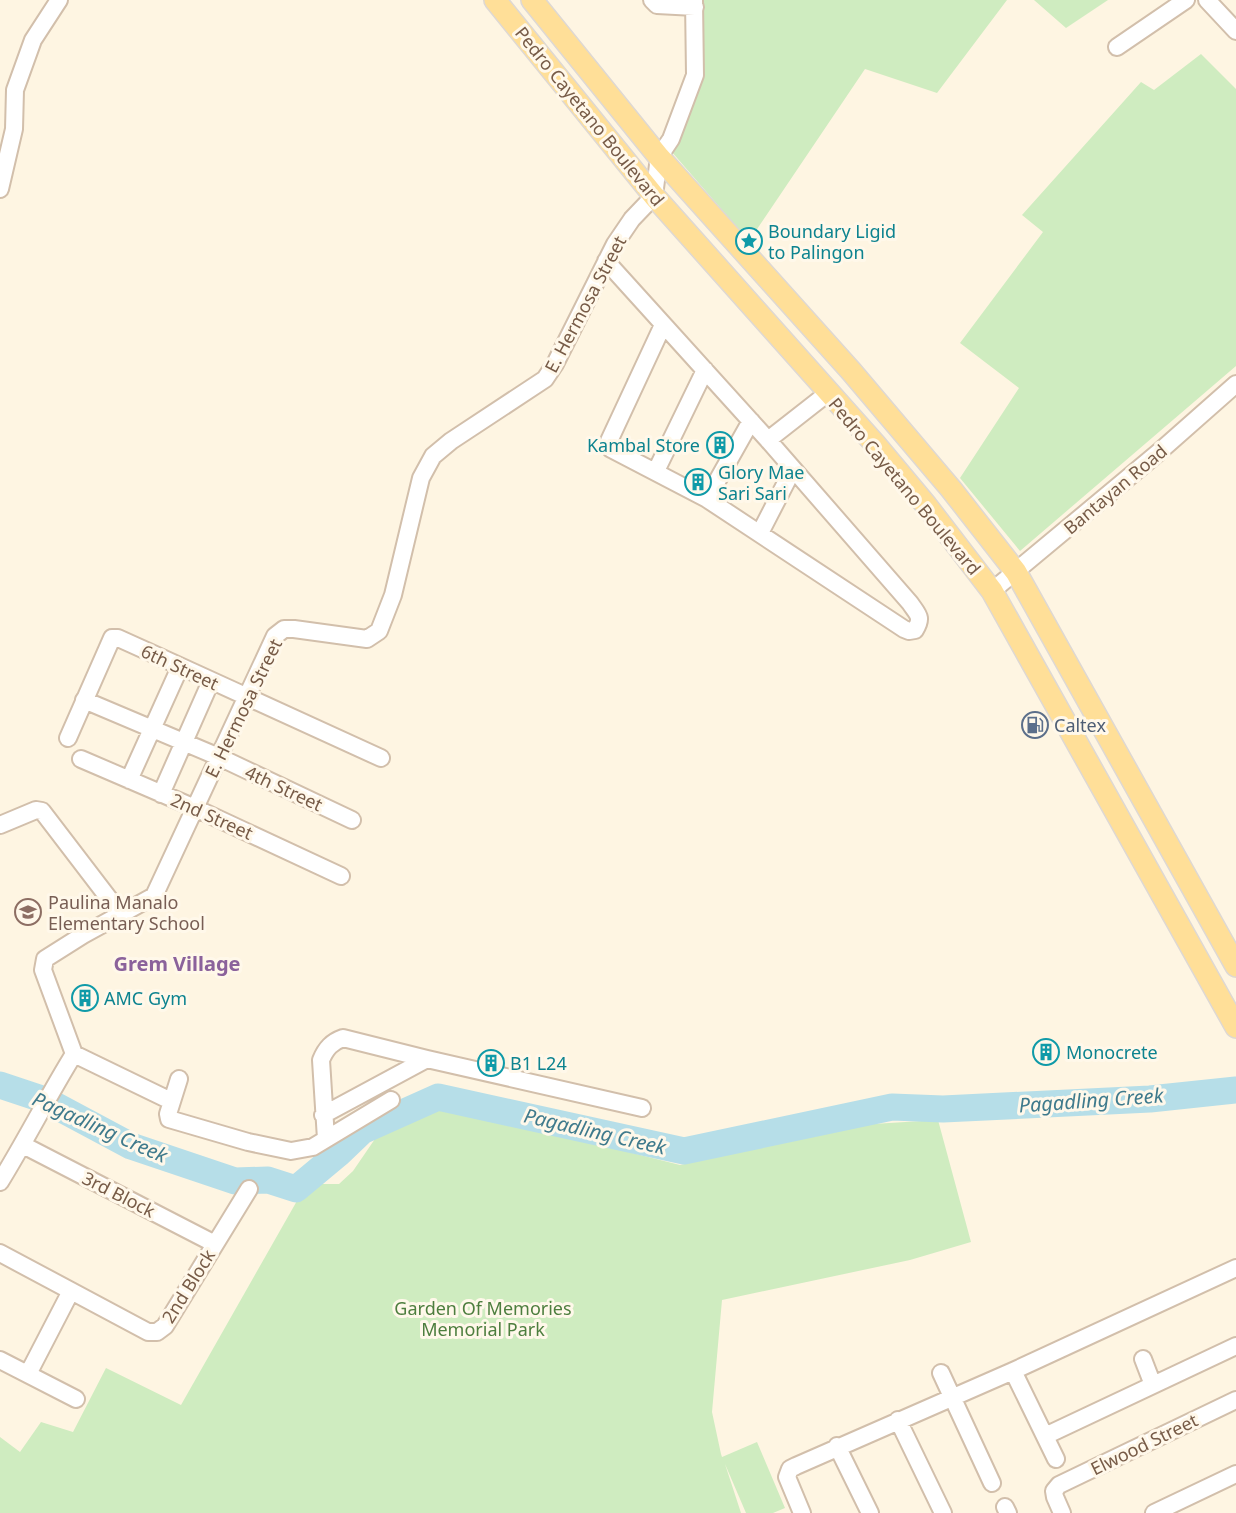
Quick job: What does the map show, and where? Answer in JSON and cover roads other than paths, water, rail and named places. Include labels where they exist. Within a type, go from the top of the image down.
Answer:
[{"type":"main road","name":"Pedro Cayetano Boulevard","points":[[495,0],[654,196],[875,444],[926,505],[992,591],[1236,1027]]},
{"type":"main road","name":"Pedro Cayetano Boulevard","points":[[532,0],[659,157],[851,371],[951,489],[1016,572],[1236,966]]},
{"type":"street","points":[[0,189],[14,129],[15,90],[33,40],[59,0]]},
{"type":"street","points":[[652,0],[657,5],[694,3],[695,75],[671,138],[659,157],[654,196]]},
{"type":"street","points":[[1117,47],[1186,0]]},
{"type":"street","points":[[1207,0],[1236,31]]},
{"type":"street","name":"E. Hermosa Street","points":[[74,1054],[43,970],[45,959],[120,913],[154,896],[275,636],[284,629],[294,628],[368,639],[379,631],[393,595],[421,478],[433,456],[451,441],[545,379],[555,364],[606,261],[632,219],[654,196]]},
{"type":"street","points":[[606,261],[768,440],[910,603],[919,616],[920,622],[915,630],[904,629],[706,499],[611,449],[609,445],[663,325]]},
{"type":"street","points":[[656,471],[705,370]]},
{"type":"street","name":"Bantayan Road","points":[[992,591],[1159,452],[1236,384]]},
{"type":"street","points":[[768,440],[828,393]]},
{"type":"street","points":[[706,499],[751,421]]},
{"type":"street","points":[[760,533],[793,469]]},
{"type":"street","name":"6th Street","points":[[68,738],[112,638],[139,647],[381,758]]},
{"type":"street","points":[[129,780],[180,667]]},
{"type":"street","points":[[161,794],[211,681]]},
{"type":"street","name":"4th Street","points":[[84,700],[219,757],[352,820]]},
{"type":"street","name":"2nd Street","points":[[81,759],[195,808],[341,876]]},
{"type":"street","points":[[0,825],[36,810],[42,811],[120,913]]},
{"type":"street","points":[[326,1140],[321,1060],[334,1041],[344,1038],[642,1108]]},
{"type":"street","points":[[0,1182],[74,1054],[171,1101]]},
{"type":"street","points":[[323,1115],[428,1059]]},
{"type":"street","points":[[178,1079],[168,1114],[169,1119],[248,1142],[291,1151],[313,1147],[391,1100]]},
{"type":"street","name":"3rd Block","points":[[23,1145],[215,1244]]},
{"type":"street","name":"2nd Block","points":[[0,1253],[148,1332],[157,1332],[165,1326],[249,1189]]},
{"type":"street","points":[[802,1513],[787,1478],[790,1469],[837,1446],[1013,1371],[1236,1269]]},
{"type":"street","points":[[28,1374],[71,1291]]},
{"type":"street","points":[[1045,1437],[1236,1346]]},
{"type":"street","points":[[1143,1359],[1154,1385]]},
{"type":"street","points":[[0,1360],[76,1399]]},
{"type":"street","points":[[1013,1371],[1056,1459]]},
{"type":"street","points":[[941,1373],[992,1483]]},
{"type":"street","name":"Elwood Street","points":[[1062,1513],[1054,1497],[1054,1491],[1059,1485],[1236,1400]]},
{"type":"street","points":[[897,1420],[943,1513]]},
{"type":"street","points":[[837,1446],[870,1513]]},
{"type":"street","points":[[1154,1513],[1236,1474]]},
{"type":"waterway","name":"Pagadling Creek","points":[[0,1085],[45,1100],[131,1146],[235,1181],[268,1180],[296,1189],[362,1131],[438,1097],[684,1151],[892,1107],[943,1109],[1150,1099],[1236,1090]]},
{"type":"place","name":"Boundary Ligid to Palingon","points":[[749,241]]},
{"type":"place","name":"Kambal Store","points":[[720,445]]},
{"type":"place","name":"Glory Mae Sari Sari","points":[[698,482]]},
{"type":"place","name":"Caltex","points":[[1035,725]]},
{"type":"place","name":"Paulina Manalo Elementary School","points":[[28,912]]},
{"type":"place","name":"AMC Gym","points":[[85,998]]},
{"type":"place","name":"Monocrete","points":[[1046,1052]]},
{"type":"place","name":"B1 L24","points":[[491,1063]]},
{"type":"district","name":"Grem Village","points":[[177,963]]},
{"type":"park label","name":"Garden Of Memories Memorial Park","points":[[483,1318]]}]
